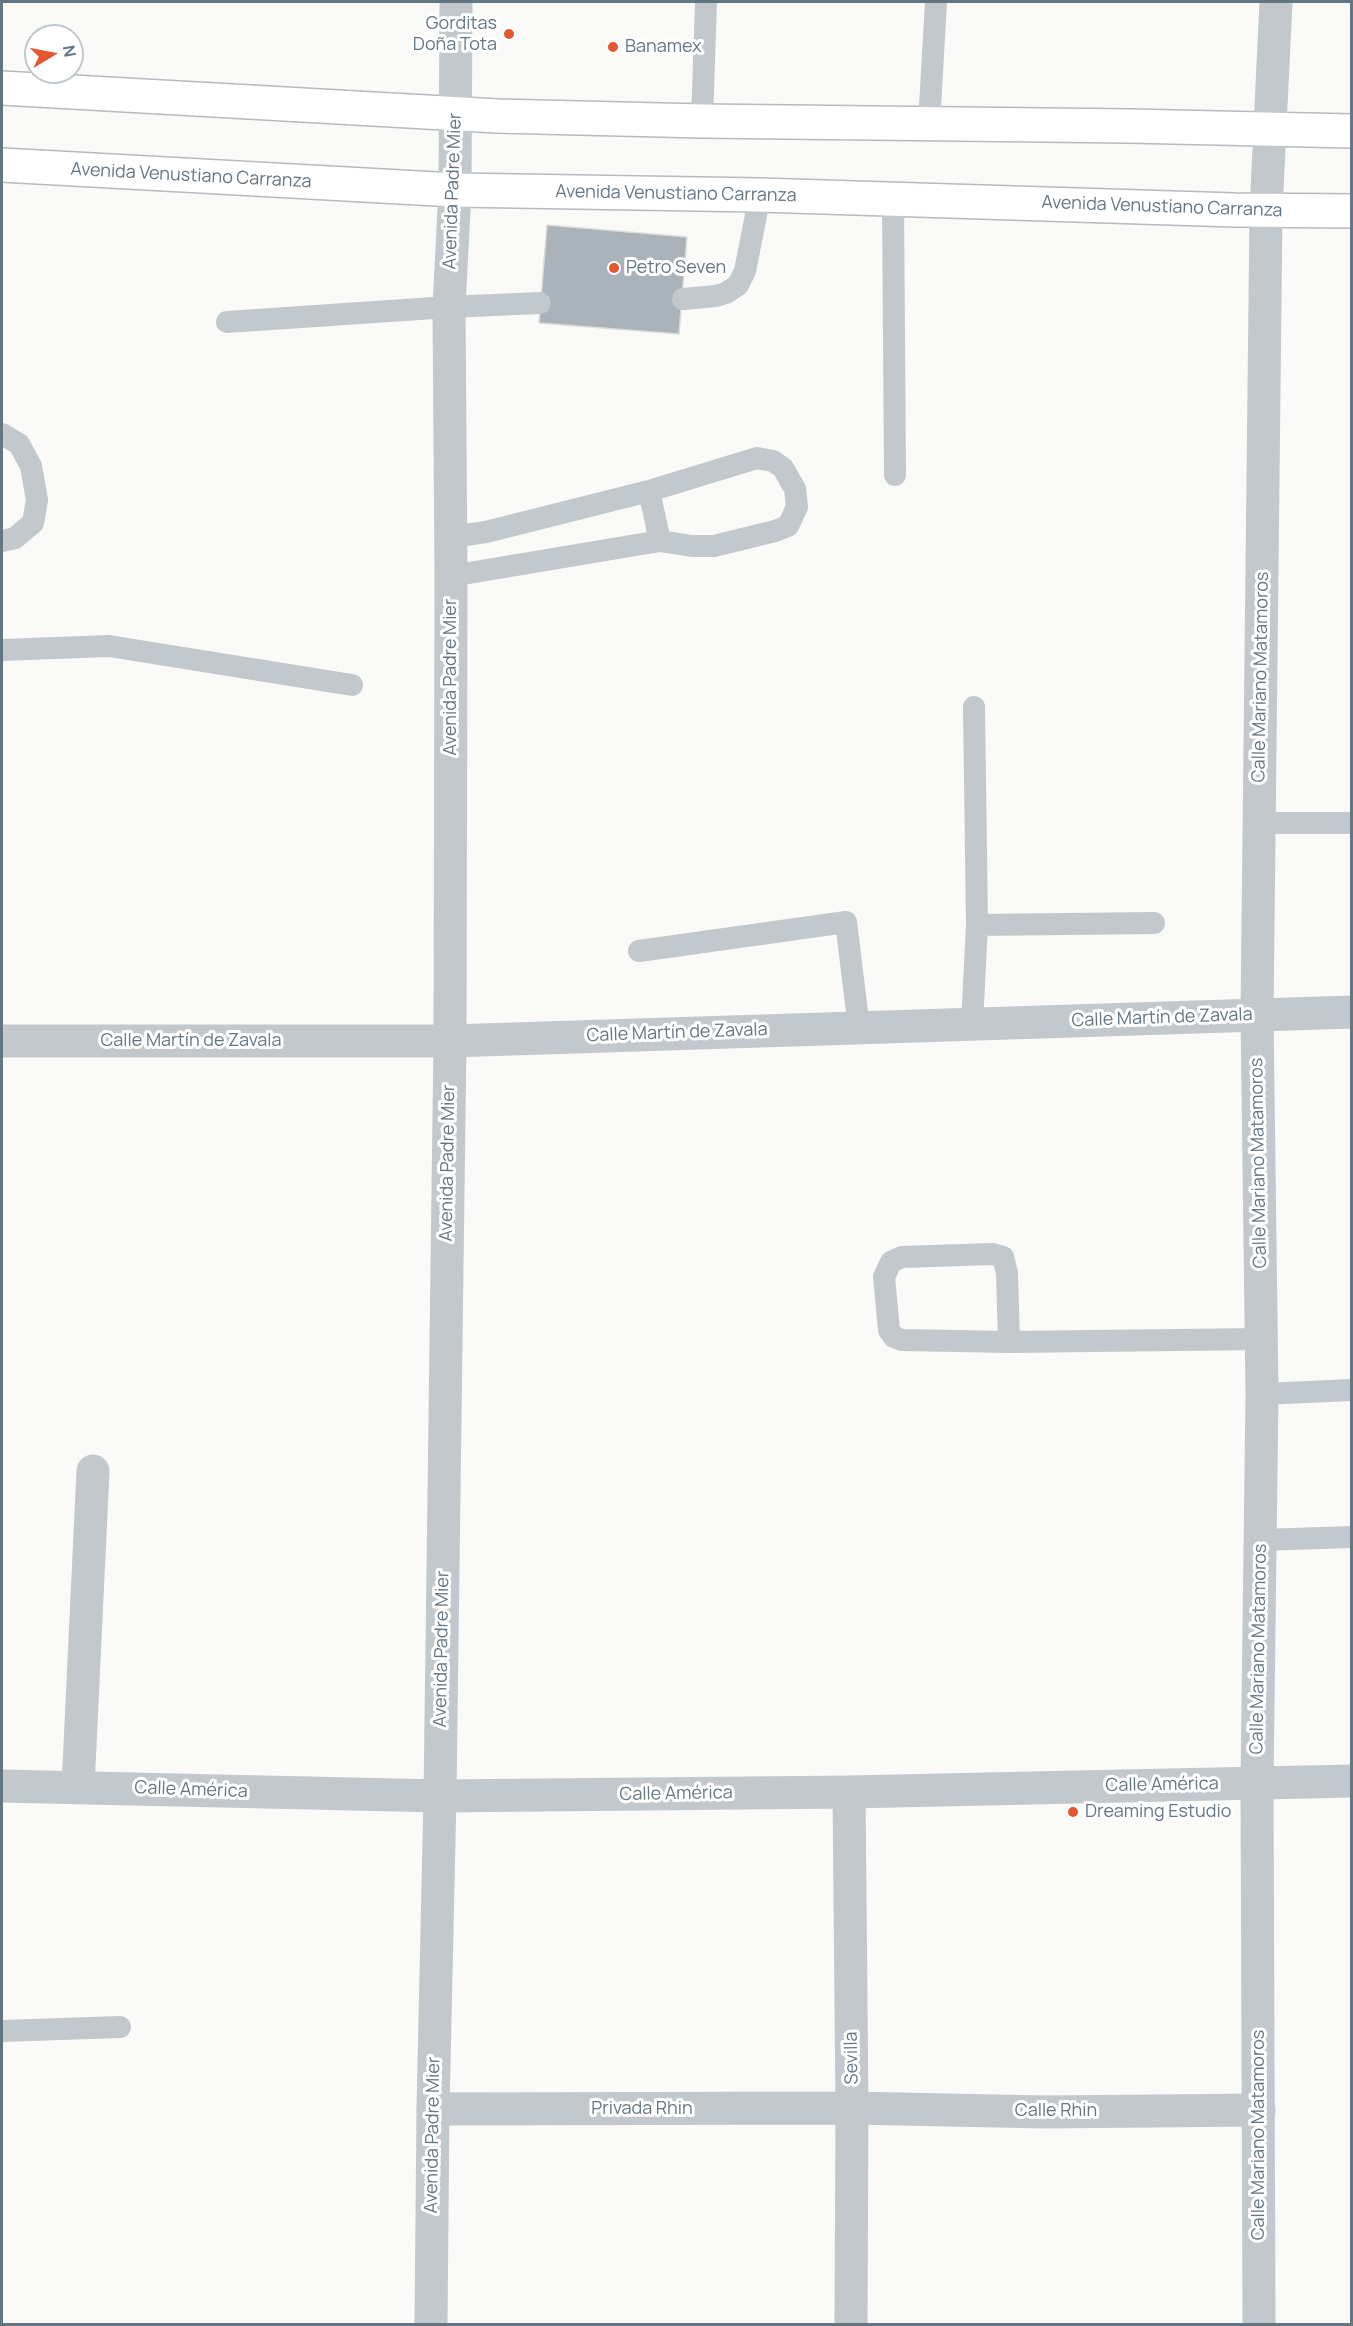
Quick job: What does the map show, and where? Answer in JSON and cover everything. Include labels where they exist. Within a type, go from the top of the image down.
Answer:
[{"type":"main road","points":[[2,88],[497,116],[1352,131]]},
{"type":"main road","name":"Avenida Venustiano Carranza","points":[[2,165],[455,190],[760,195],[1266,211],[1352,211]]},
{"type":"street","name":"Avenida Padre Mier","points":[[432,2325],[433,2109],[440,1797],[450,1041],[451,537],[448,307],[455,190],[456,2]]},
{"type":"street","name":"Calle Mariano Matamoros","points":[[1258,2325],[1257,1783],[1262,1339],[1257,1014],[1266,211],[1268,129],[1276,2]]},
{"type":"street","name":"Calle Martín de Zavala","points":[[2,1041],[450,1041],[1352,1012]]},
{"type":"street","points":[[78,1787],[93,1471]]},
{"type":"street","name":"Calle América","points":[[2,1786],[440,1797],[849,1792],[1352,1781]]},
{"type":"street","name":"Sevilla","points":[[849,1792],[852,2108],[851,2325]]},
{"type":"street","name":"Calle Rhin","points":[[852,2108],[1045,2112],[1259,2110]]},
{"type":"street","name":"Privada Rhin","points":[[433,2109],[852,2108]]},
{"type":"lane","points":[[702,121],[706,2]]},
{"type":"lane","points":[[929,124],[936,2]]},
{"type":"lane","points":[[683,299],[716,296],[738,285],[746,271],[760,195]]},
{"type":"lane","points":[[892,199],[895,475]]},
{"type":"lane","points":[[227,322],[540,303]]},
{"type":"lane","points":[[2,434],[19,444],[31,466],[37,500],[33,523],[15,538],[2,541]]},
{"type":"lane","points":[[451,537],[486,532],[649,491],[757,458],[773,461],[783,468],[795,489],[797,507],[788,525],[775,531],[714,546],[692,546],[660,541],[451,576]]},
{"type":"lane","points":[[649,491],[660,541]]},
{"type":"lane","points":[[2,650],[109,646],[352,684]]},
{"type":"lane","points":[[972,1024],[977,925],[974,707]]},
{"type":"lane","points":[[1259,823],[1352,823]]},
{"type":"lane","points":[[639,951],[846,922],[859,1028]]},
{"type":"lane","points":[[977,925],[1154,924]]},
{"type":"lane","points":[[1009,1342],[1007,1273],[1003,1257],[993,1254],[902,1257],[891,1262],[884,1277],[889,1330],[894,1337],[902,1340],[1009,1342],[1262,1339]]},
{"type":"lane","points":[[1262,1394],[1352,1390]]},
{"type":"lane","points":[[1261,1540],[1352,1537]]},
{"type":"lane","points":[[2,2031],[120,2026]]},
{"type":"building","name":"Petro Seven","points":[[547,225],[687,237],[679,334],[539,323]]},
{"type":"place","name":"Gorditas Doña Tota","points":[[509,34]]},
{"type":"place","name":"Banamex","points":[[613,47]]},
{"type":"place","name":"Petro Seven","points":[[614,268]]},
{"type":"place","name":"Dreaming Estudio","points":[[1073,1812]]}]
